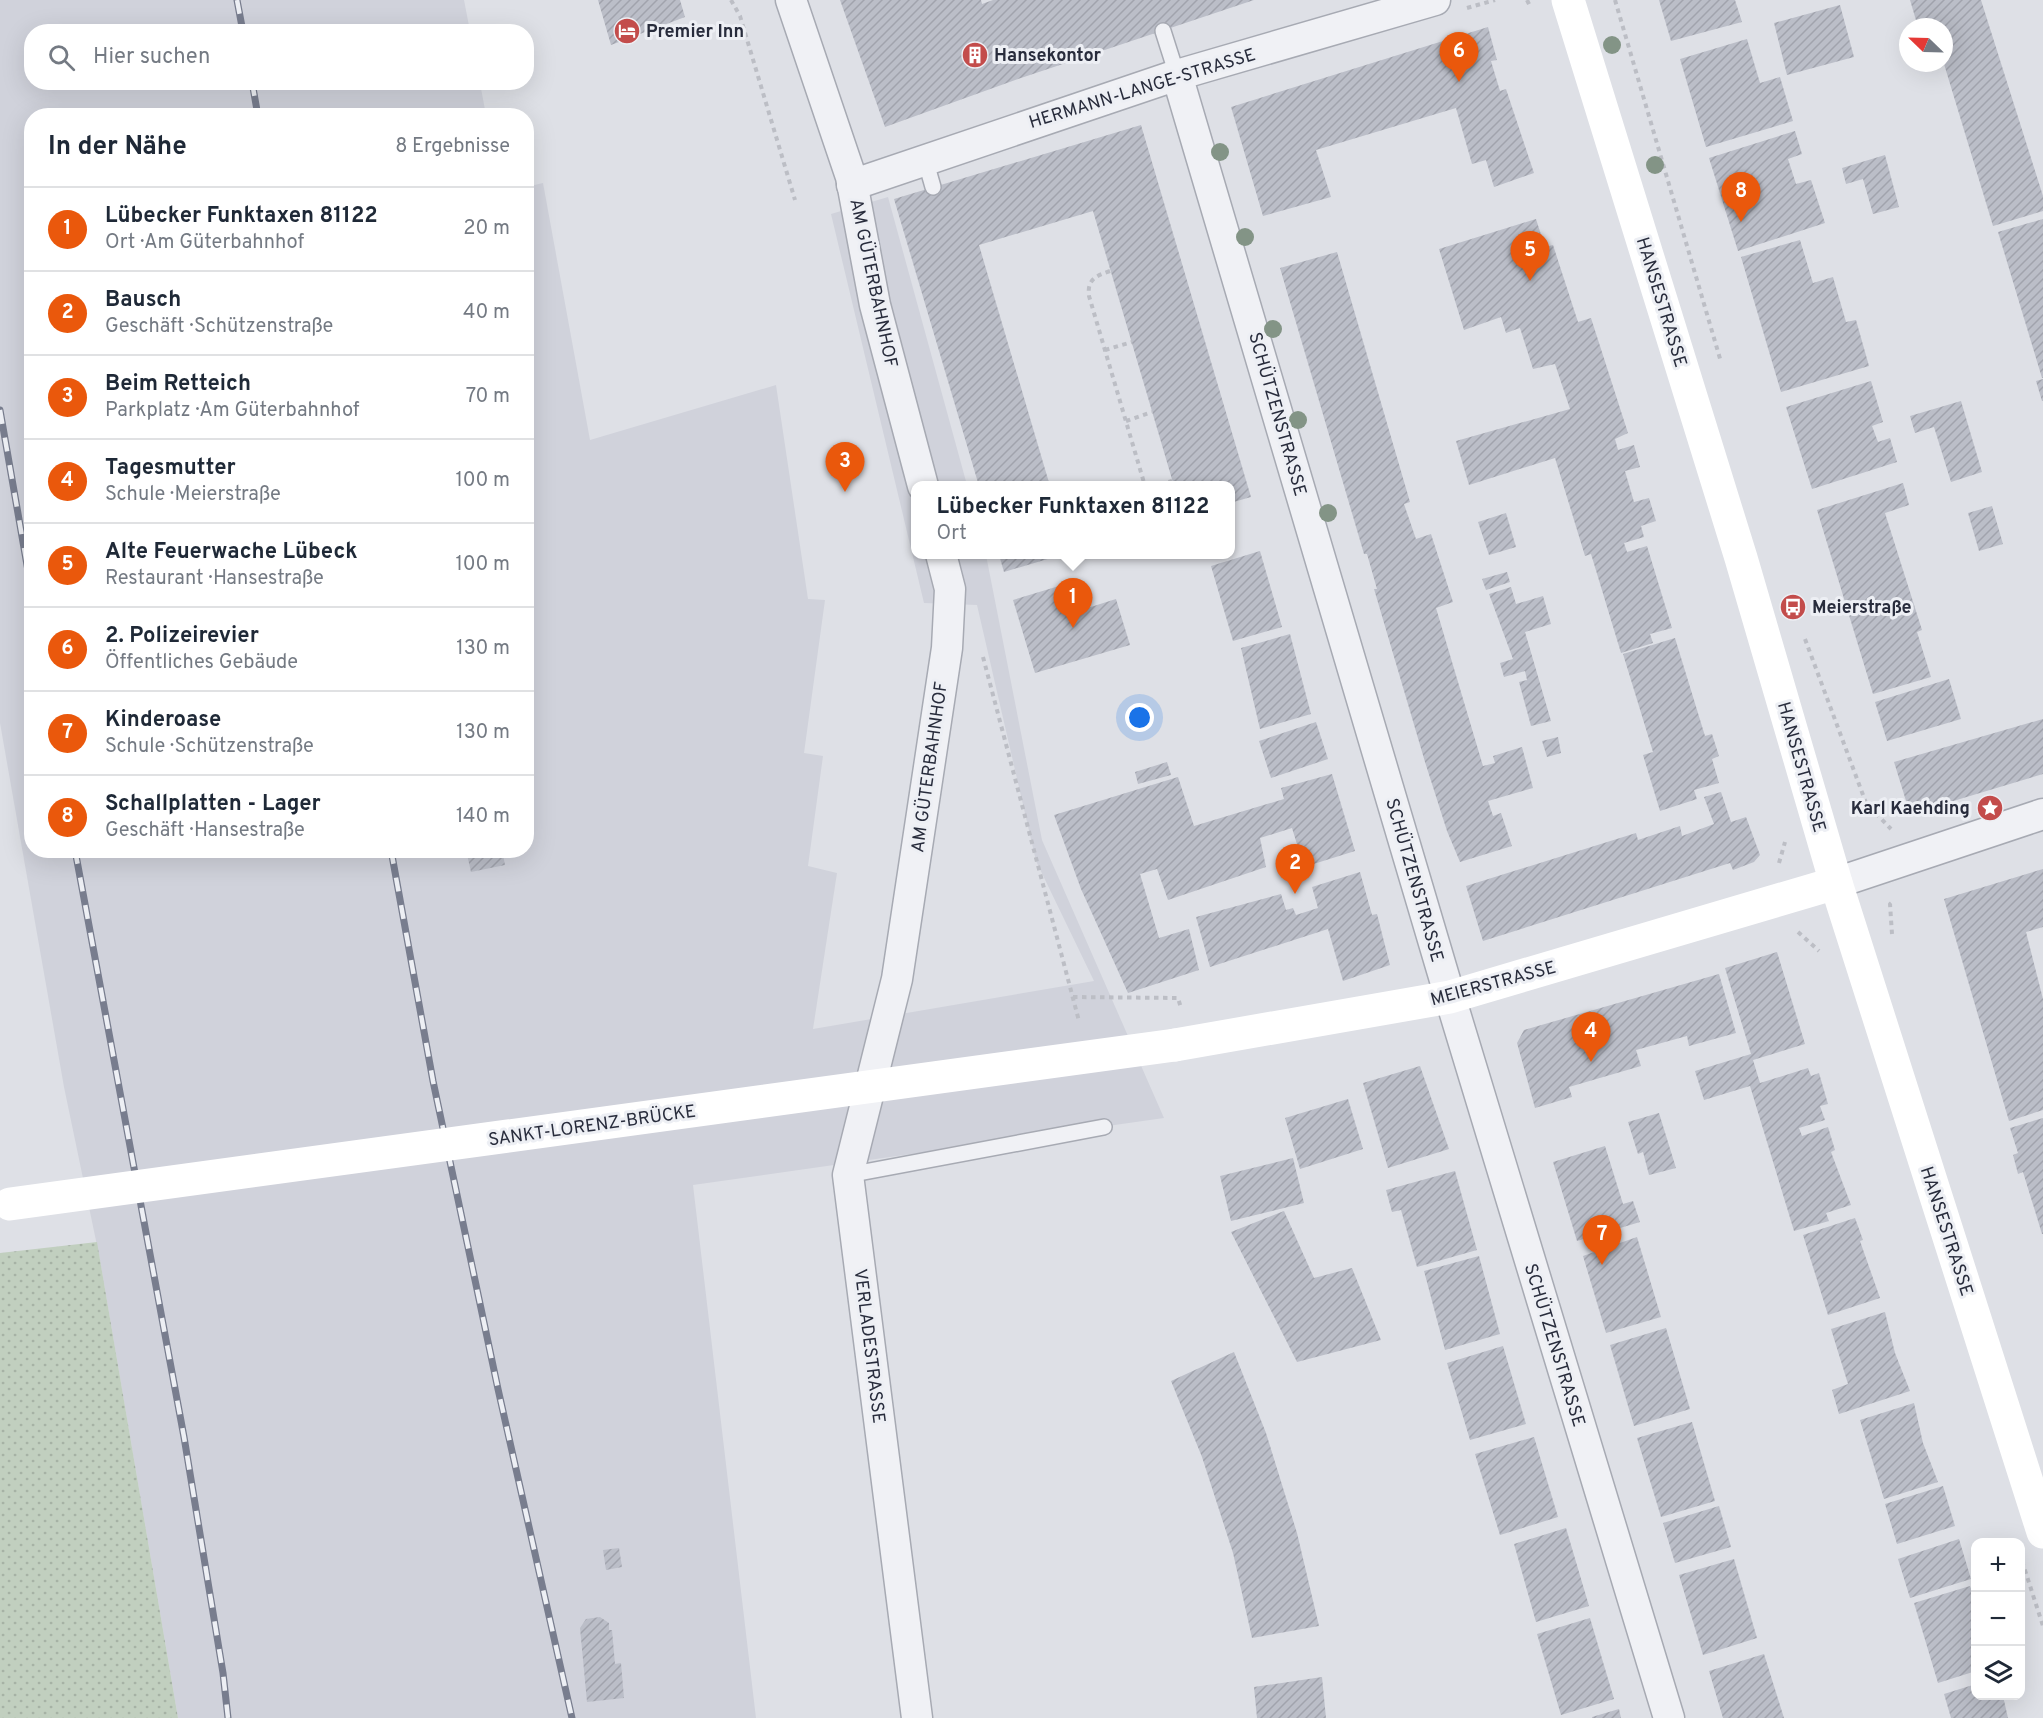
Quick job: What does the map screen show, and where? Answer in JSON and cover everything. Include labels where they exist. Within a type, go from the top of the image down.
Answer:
[{"type":"main road","name":"HANSESTRASSE","points":[[1568,0],[1741,558],[1836,883],[2043,1532]]},
{"type":"main road","name":"MEIERSTRASSE","points":[[1175,1045],[1450,998],[1836,883]]},
{"type":"main road","name":"SANKT-LORENZ-BRÜCKE","points":[[5,1205],[1175,1045]]},
{"type":"street","name":"AM GÜTERBAHNHOF","points":[[791,0],[852,185],[875,305],[922,481]]},
{"type":"street","name":"HERMANN-LANGE-STRASSE","points":[[852,185],[1177,75],[1436,0]]},
{"type":"street","name":"SCHÜTZENSTRASSE","points":[[1177,75],[1450,998],[1669,1718]]},
{"type":"street","name":"AM GÜTERBAHNHOF","points":[[897,979],[947,648],[950,589],[942,559]]},
{"type":"street","name":"MEIERSTRASSE","points":[[1836,883],[2043,814]]},
{"type":"street","name":"VERLADESTRASSE","points":[[897,979],[848,1175],[917,1718]]},
{"type":"lane","points":[[1163,30],[1177,75]]},
{"type":"lane","points":[[925,159],[933,187]]},
{"type":"lane","points":[[848,1175],[1104,1127]]},
{"type":"path","points":[[731,0],[740,16],[795,200]]},
{"type":"path","points":[[1615,0],[1722,363]]},
{"type":"path","points":[[1110,271],[1092,279],[1088,287],[1144,481]]},
{"type":"path","points":[[1105,350],[1132,342]]},
{"type":"path","points":[[1126,421],[1152,412]]},
{"type":"path","points":[[1802,631],[1866,803],[1896,834],[1904,860],[1911,884],[1890,904],[1895,946]]},
{"type":"path","points":[[982,653],[1072,997],[1178,998],[1182,1013]]},
{"type":"path","points":[[2025,1572],[2043,1626]]},
{"type":"shaded area","points":[[0,0],[464,0],[469,24],[24,24],[24,90],[481,90],[485,108],[24,108],[24,858],[534,858],[534,185],[543,183],[590,440],[776,385],[808,599],[825,600],[804,753],[823,756],[808,866],[837,873],[813,1029],[1094,981],[1036,861],[977,605],[924,603],[913,559],[987,559],[1042,840],[1164,1118],[693,1185],[756,1718],[178,1718],[100,1260],[64,1087],[0,723]]},
{"type":"shaded area","points":[[888,197],[966,481],[911,481],[911,549],[831,214]]},
{"type":"green space","points":[[97,1242],[178,1718],[0,1718],[0,1253]]},
{"type":"building","name":"Premier Inn","points":[[598,0],[680,0],[685,17],[611,45]]},
{"type":"building","name":"Hansekontor","points":[[840,0],[981,0],[982,4],[993,0],[1254,0],[1018,79],[885,127]]},
{"type":"building","points":[[1659,0],[1735,0],[1742,22],[1671,41]]},
{"type":"building","points":[[1910,0],[1981,0],[2043,196],[2043,211],[1993,226],[1946,72],[1953,72],[1953,18],[1915,18]]},
{"type":"building","points":[[1840,5],[1854,57],[1787,75],[1774,23]]},
{"type":"building","points":[[1488,27],[1497,60],[1491,61],[1500,91],[1506,89],[1534,173],[1494,187],[1486,160],[1472,164],[1456,108],[1316,150],[1331,197],[1263,216],[1231,107]]},
{"type":"building","points":[[1747,39],[1760,83],[1780,77],[1793,121],[1706,147],[1680,59]]},
{"type":"building","points":[[1141,125],[1251,497],[1235,502],[1235,481],[1173,481],[1093,211],[979,245],[1049,481],[978,481],[894,199]]},
{"type":"building","points":[[1795,131],[1802,154],[1788,159],[1796,184],[1811,180],[1825,223],[1738,251],[1709,158]]},
{"type":"building","points":[[1885,155],[1899,207],[1873,214],[1863,179],[1846,184],[1842,168]]},
{"type":"building","points":[[1536,219],[1545,247],[1553,245],[1578,322],[1591,318],[1628,433],[1615,439],[1618,450],[1634,445],[1640,467],[1625,471],[1634,502],[1649,498],[1656,521],[1641,526],[1644,537],[1624,543],[1627,552],[1647,546],[1672,628],[1650,634],[1653,643],[1621,653],[1591,554],[1585,556],[1555,458],[1469,485],[1456,441],[1570,409],[1555,364],[1533,369],[1520,328],[1506,333],[1501,317],[1464,330],[1439,249]]},
{"type":"building","points":[[2043,219],[2043,378],[2042,378],[1998,232]]},
{"type":"building","points":[[1800,240],[1813,283],[1833,277],[1846,322],[1856,320],[1869,366],[1781,392],[1741,257]]},
{"type":"building","points":[[1337,252],[1410,502],[1404,504],[1416,539],[1431,534],[1453,602],[1436,608],[1483,766],[1495,763],[1493,756],[1522,747],[1533,788],[1488,801],[1493,816],[1501,813],[1512,846],[1460,862],[1447,831],[1425,762],[1374,589],[1377,589],[1367,554],[1364,554],[1280,268]]},
{"type":"building","points":[[2043,379],[2043,401],[2042,401],[2036,381]]},
{"type":"building","points":[[1871,381],[1883,422],[1872,426],[1878,442],[1890,438],[1897,462],[1812,489],[1786,407]]},
{"type":"building","points":[[1961,401],[1982,472],[1951,482],[1934,427],[1915,433],[1910,416]]},
{"type":"building","points":[[1903,483],[1909,505],[1885,513],[1922,630],[1917,632],[1931,677],[1873,694],[1817,510]]},
{"type":"building","points":[[1992,506],[2003,544],[1979,551],[1968,513]]},
{"type":"building","points":[[1506,513],[1516,547],[1489,555],[1478,522]]},
{"type":"building","points":[[1260,551],[1282,627],[1233,641],[1211,566]]},
{"type":"building","points":[[1000,559],[1048,559],[1004,572]]},
{"type":"building","points":[[1507,572],[1510,582],[1486,590],[1482,579]]},
{"type":"building","points":[[1069,583],[1078,611],[1116,599],[1130,645],[1035,673],[1013,600]]},
{"type":"building","points":[[1511,587],[1516,604],[1543,596],[1551,624],[1525,632],[1551,721],[1531,726],[1519,682],[1527,680],[1525,671],[1504,677],[1500,663],[1513,659],[1489,594]]},
{"type":"building","points":[[1290,634],[1311,714],[1260,729],[1241,648]]},
{"type":"building","points":[[1675,638],[1705,736],[1712,734],[1719,756],[1712,759],[1719,783],[1694,790],[1697,799],[1660,811],[1643,755],[1653,752],[1623,654]]},
{"type":"building","points":[[1949,679],[1961,719],[1887,741],[1875,702]]},
{"type":"building","points":[[2043,719],[2043,774],[1920,811],[1907,804],[1894,762]]},
{"type":"building","points":[[1316,722],[1328,759],[1271,778],[1259,741]]},
{"type":"building","points":[[1558,737],[1561,753],[1547,757],[1542,741]]},
{"type":"building","points":[[1167,762],[1171,775],[1138,784],[1135,772]]},
{"type":"building","points":[[1332,774],[1355,851],[1304,867],[1292,828],[1260,838],[1266,867],[1168,900],[1157,869],[1140,874],[1159,938],[1189,929],[1199,970],[1128,993],[1081,889],[1054,815],[1178,777],[1194,826],[1284,799],[1281,788]]},
{"type":"building","points":[[1721,792],[1731,822],[1746,817],[1760,855],[1754,862],[1733,870],[1730,863],[1483,941],[1466,886],[1636,833],[1638,840],[1680,826],[1682,836],[1714,824],[1704,797]]},
{"type":"building","points":[[468,858],[504,858],[505,865],[471,872]]},
{"type":"building","points":[[2043,869],[2043,927],[2026,932],[2043,999],[2043,1110],[2009,1121],[1944,899]]},
{"type":"building","points":[[1360,872],[1372,915],[1377,914],[1390,965],[1343,981],[1328,929],[1210,967],[1196,917],[1281,894],[1286,910],[1293,908],[1296,915],[1318,908],[1312,887]]},
{"type":"building","points":[[1777,952],[1805,1044],[1753,1060],[1760,1083],[1808,1068],[1811,1076],[1819,1073],[1828,1104],[1820,1106],[1825,1120],[1799,1128],[1802,1136],[1828,1127],[1835,1150],[1831,1152],[1851,1205],[1826,1213],[1829,1221],[1794,1231],[1750,1086],[1704,1100],[1695,1071],[1751,1054],[1725,968]]},
{"type":"building","points":[[1719,974],[1736,1033],[1689,1046],[1687,1036],[1636,1050],[1641,1066],[1569,1087],[1572,1097],[1535,1108],[1517,1043],[1524,1030]]},
{"type":"building","points":[[1420,1066],[1449,1149],[1388,1168],[1363,1083]]},
{"type":"building","points":[[1348,1099],[1363,1149],[1300,1169],[1285,1118]]},
{"type":"building","points":[[1659,1113],[1676,1168],[1649,1175],[1643,1152],[1638,1154],[1628,1122]]},
{"type":"building","points":[[2043,1118],[2042,1234],[2023,1172],[2018,1174],[2013,1155],[2018,1153],[2010,1128]]},
{"type":"building","points":[[1605,1146],[1623,1204],[1633,1201],[1640,1222],[1577,1241],[1553,1162]]},
{"type":"building","points":[[1293,1158],[1304,1203],[1231,1221],[1220,1176]]},
{"type":"building","points":[[1455,1171],[1477,1250],[1417,1267],[1401,1210],[1392,1212],[1386,1190]]},
{"type":"building","points":[[1284,1211],[1314,1278],[1352,1268],[1381,1340],[1297,1362],[1231,1232]]},
{"type":"building","points":[[1855,1218],[1863,1240],[1860,1241],[1880,1298],[1828,1315],[1803,1235]]},
{"type":"building","points":[[1637,1237],[1661,1317],[1606,1333],[1583,1256]]},
{"type":"building","points":[[1479,1256],[1500,1334],[1445,1350],[1424,1271]]},
{"type":"building","points":[[1885,1312],[1895,1353],[1910,1391],[1839,1414],[1832,1390],[1848,1384],[1831,1329]]},
{"type":"building","points":[[1666,1328],[1690,1409],[1634,1426],[1610,1345]]},
{"type":"building","points":[[1503,1346],[1526,1424],[1470,1440],[1447,1363]]},
{"type":"building","points":[[1234,1352],[1266,1433],[1297,1533],[1319,1626],[1252,1638],[1233,1553],[1202,1457],[1171,1381]]},
{"type":"building","points":[[1914,1403],[1923,1443],[1938,1482],[1884,1499],[1860,1420]]},
{"type":"building","points":[[1692,1422],[1715,1501],[1661,1517],[1637,1438]]},
{"type":"building","points":[[1534,1437],[1558,1517],[1500,1535],[1475,1454]]},
{"type":"building","points":[[1943,1486],[1955,1526],[1897,1544],[1885,1504]]},
{"type":"building","points":[[1719,1506],[1731,1547],[1675,1563],[1663,1523]]},
{"type":"building","points":[[1566,1528],[1589,1606],[1536,1622],[1514,1544]]},
{"type":"building","points":[[1959,1539],[1971,1579],[1910,1598],[1898,1559]]},
{"type":"building","points":[[619,1548],[622,1567],[606,1570],[603,1550]]},
{"type":"building","points":[[1734,1559],[1757,1638],[1703,1655],[1679,1575]]},
{"type":"building","points":[[1970,1586],[1971,1673],[1938,1683],[1914,1603]]},
{"type":"building","points":[[600,1617],[609,1623],[609,1630],[612,1630],[615,1664],[621,1663],[624,1698],[587,1702],[580,1628],[586,1619]]},
{"type":"building","points":[[1590,1618],[1614,1699],[1561,1715],[1537,1634]]},
{"type":"building","points":[[1764,1654],[1784,1718],[1723,1718],[1709,1671]]},
{"type":"building","points":[[1322,1677],[1326,1718],[1257,1718],[1254,1687]]},
{"type":"building","points":[[1971,1686],[1971,1700],[2004,1700],[2008,1718],[1951,1718],[1944,1694]]},
{"type":"building","points":[[1619,1709],[1621,1718],[1592,1718],[1592,1717]]},
{"type":"railway","points":[[237,0],[242,24]]},
{"type":"railway","points":[[253,90],[257,108]]},
{"type":"railway","points":[[0,410],[24,548]]},
{"type":"railway","points":[[76,858],[184,1437],[223,1673],[228,1718]]},
{"type":"railway","points":[[392,858],[433,1081],[498,1389],[572,1718]]},
{"type":"place","name":"Premier Inn","points":[[627,31]]},
{"type":"place","name":"Hansekontor","points":[[975,55]]},
{"type":"place","name":"2. Polizeirevier","points":[[1459,82]]},
{"type":"place","name":"Schallplatten - Lager","points":[[1741,222]]},
{"type":"place","name":"Alte Feuerwache Lübeck","points":[[1530,281]]},
{"type":"place","name":"Beim Retteich","points":[[845,492]]},
{"type":"place","name":"Meierstraße","points":[[1793,607]]},
{"type":"place","name":"Lübecker Funktaxen 81122","points":[[1073,628]]},
{"type":"place","name":"Karl Kaehding","points":[[1990,808]]},
{"type":"place","name":"Bausch","points":[[1295,894]]},
{"type":"place","name":"Tagesmutter","points":[[1591,1062]]},
{"type":"place","name":"Kinderoase","points":[[1602,1265]]}]
